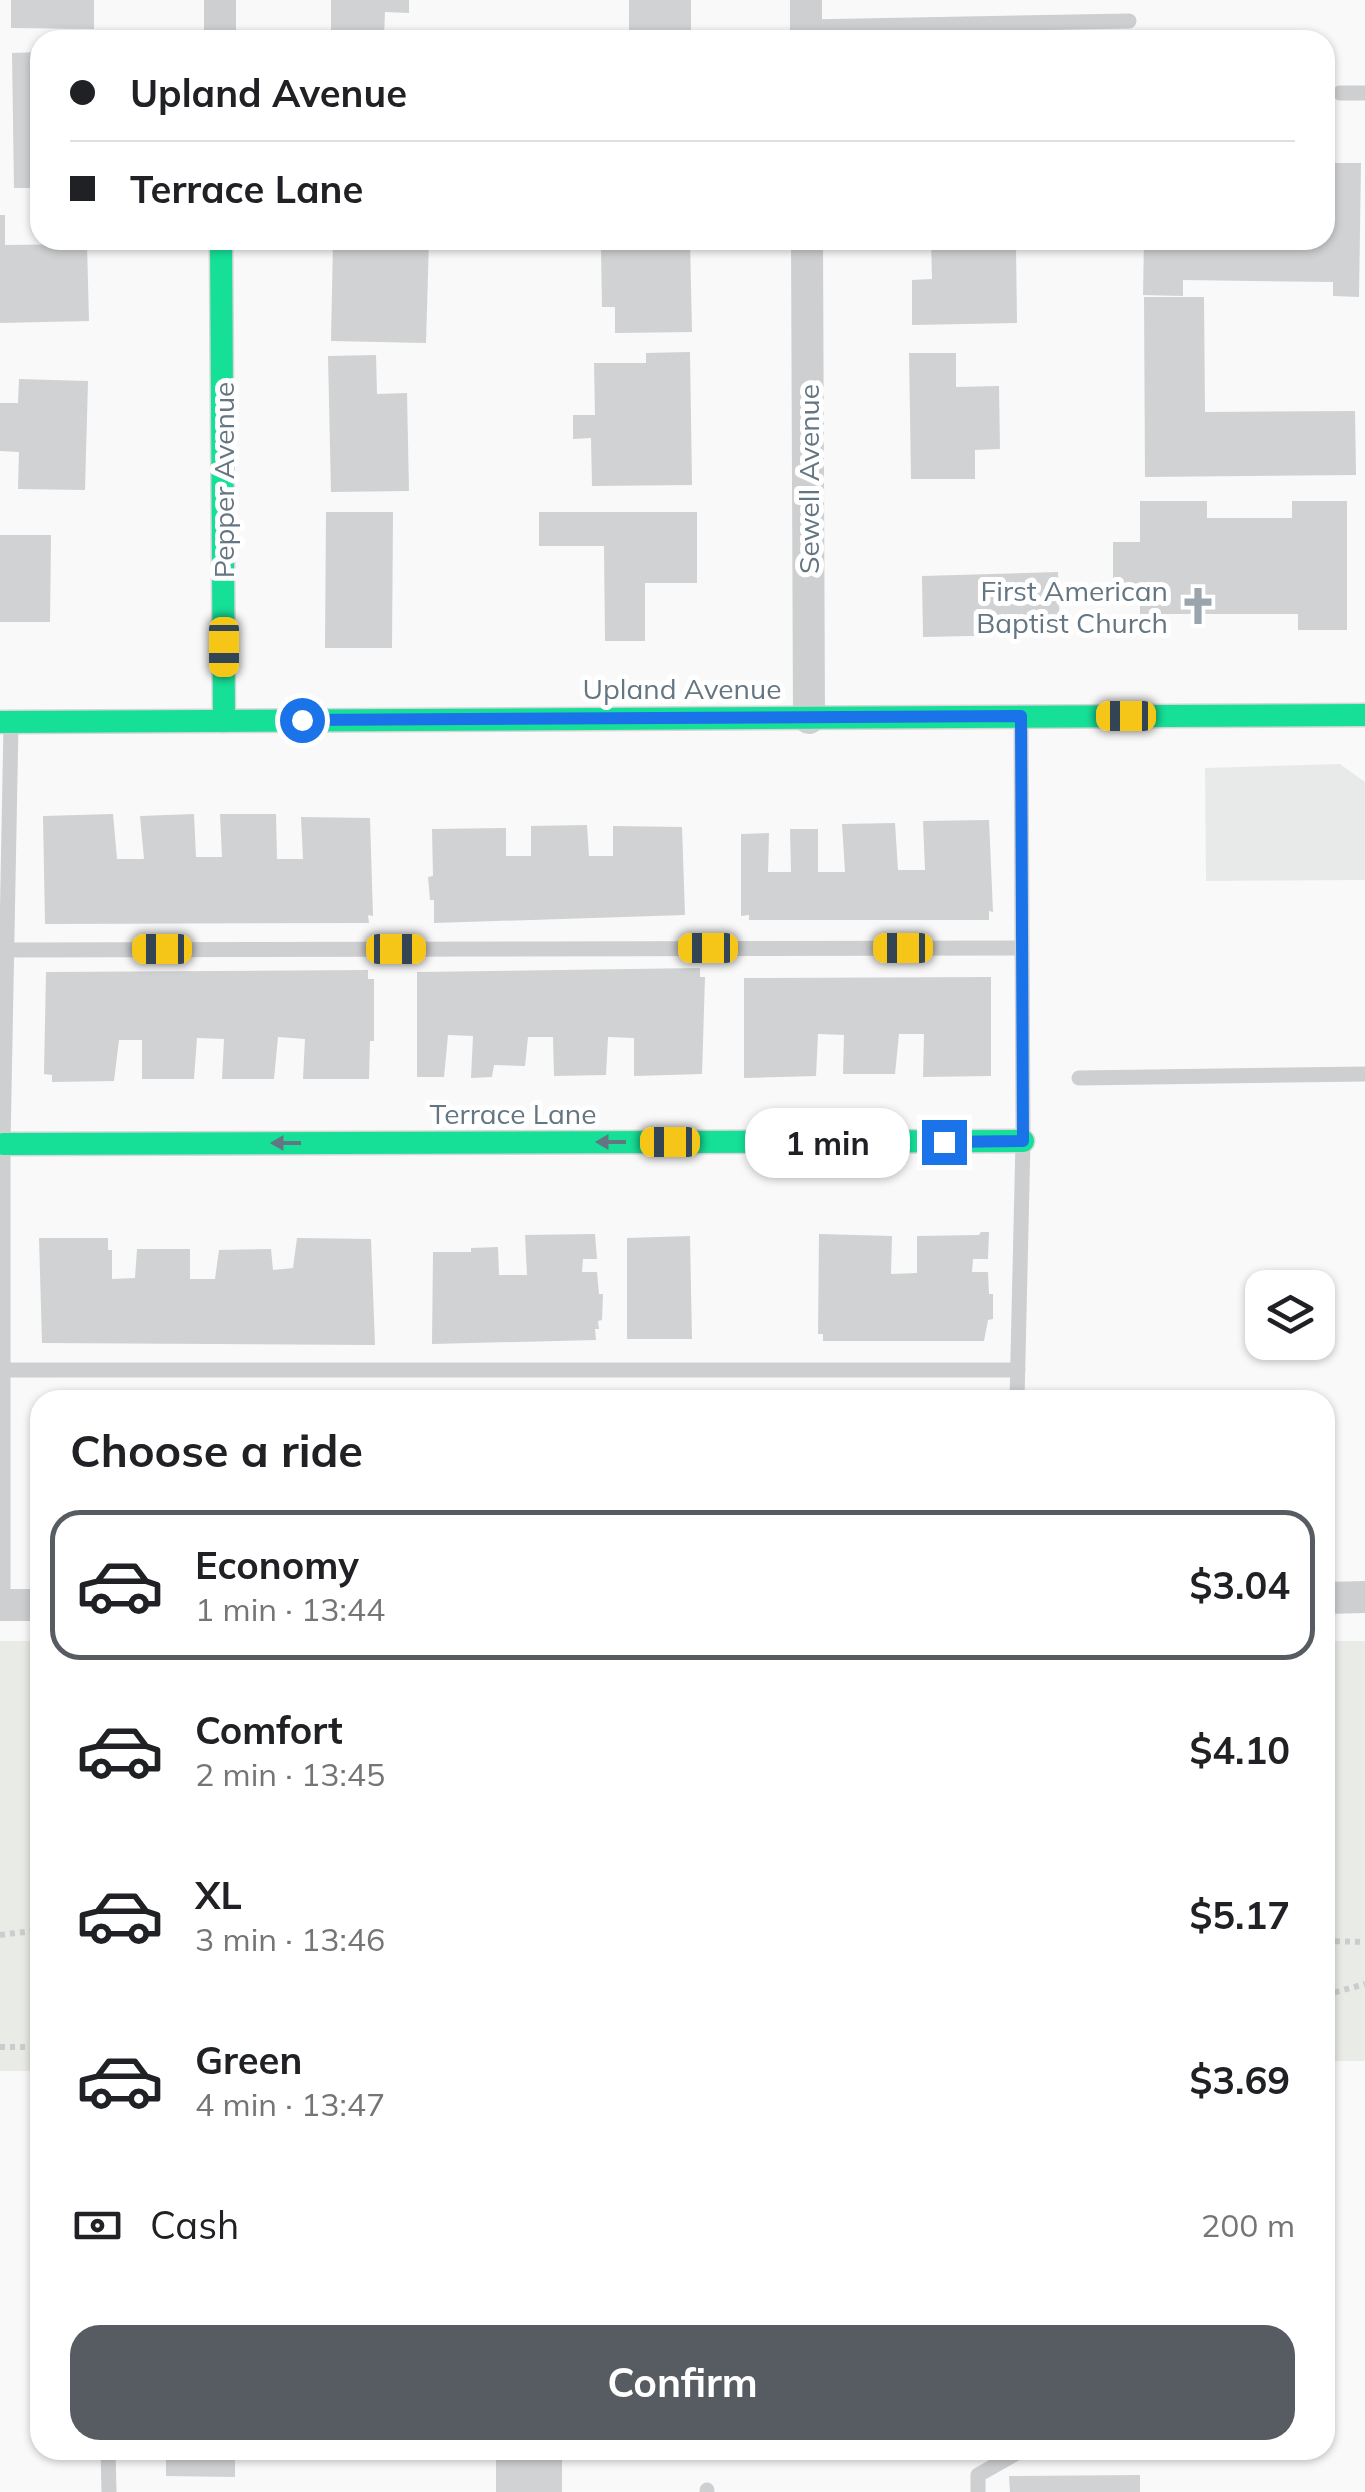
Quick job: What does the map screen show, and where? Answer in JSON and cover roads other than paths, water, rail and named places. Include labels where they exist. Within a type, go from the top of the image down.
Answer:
[{"type":"street","points":[[220,0],[220,30]]},
{"type":"street","name":"Pepper Avenue","points":[[221,250],[224,721]]},
{"type":"street","name":"Sewell Avenue","points":[[807,250],[808,718]]},
{"type":"street","name":"Upland Avenue","points":[[5,722],[1365,715]]},
{"type":"street","name":"Terrace Lane","points":[[3,1144],[1023,1141]]},
{"type":"street","points":[[1335,1598],[1365,1597]]},
{"type":"street","points":[[2,1605],[30,1604]]},
{"type":"lane","points":[[806,22],[1129,21]]},
{"type":"lane","points":[[1340,93],[1365,93]]},
{"type":"lane","points":[[1017,1390],[1023,1141],[1021,716]]},
{"type":"lane","points":[[2,1605],[5,722]]},
{"type":"lane","points":[[6,950],[1020,948]]},
{"type":"lane","points":[[1079,1078],[1365,1074]]},
{"type":"lane","points":[[3,1370],[1018,1370]]},
{"type":"lane","points":[[108,2460],[109,2492]]},
{"type":"lane","points":[[978,2492],[978,2475],[1004,2460]]},
{"type":"place","name":"First American Baptist Church","points":[[1198,606]]}]
